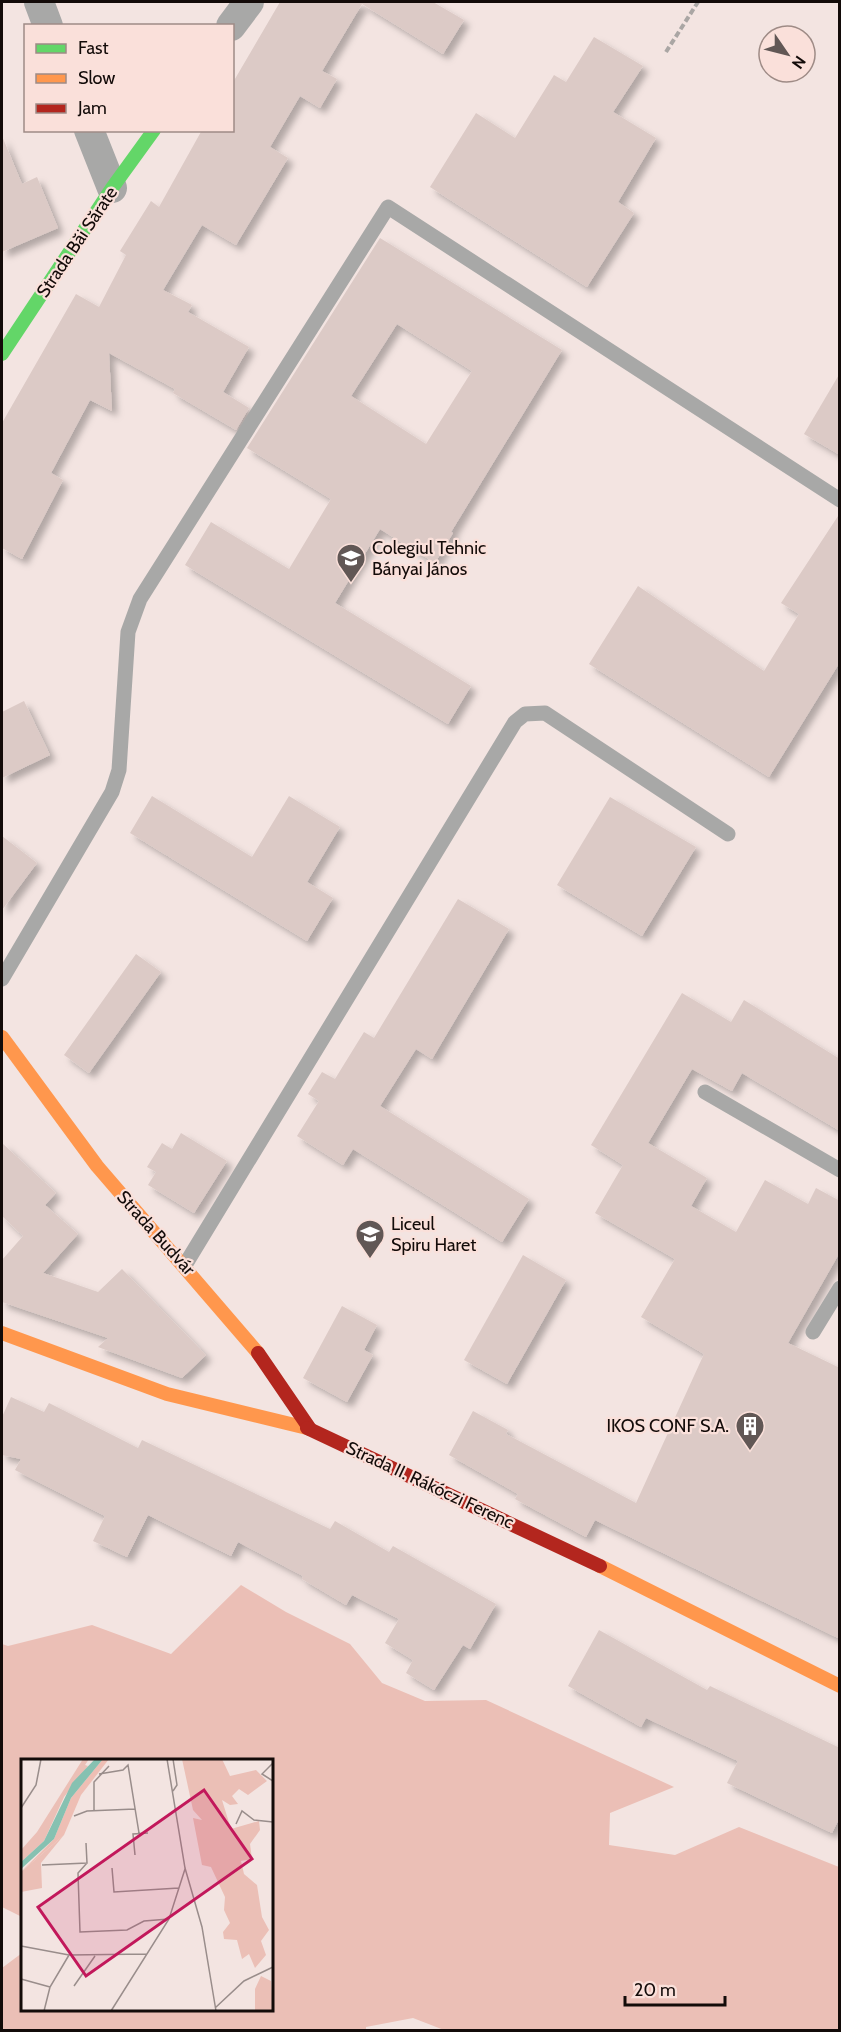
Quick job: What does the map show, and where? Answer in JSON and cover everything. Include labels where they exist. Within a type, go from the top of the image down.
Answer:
[{"type":"main road","name":"Strada Băi Sărate","points":[[2,354],[112,188],[153,132]]},
{"type":"main road","name":"Strada Budvár","points":[[2,1037],[26,1074],[97,1166],[249,1339],[310,1429]]},
{"type":"main road","name":"Strada II. Rákóczi Ferenc","points":[[2,1333],[167,1394],[310,1429],[564,1548],[840,1686]]},
{"type":"street","points":[[39,2],[47,24]]},
{"type":"street","points":[[232,24],[249,2]]},
{"type":"street","points":[[90,132],[112,188]]},
{"type":"lane","points":[[2,979],[112,792],[119,770],[128,632],[140,599],[388,207],[840,500]]},
{"type":"lane","points":[[185,1265],[509,732],[525,714],[545,713],[728,834]]},
{"type":"lane","points":[[705,1092],[840,1170]]},
{"type":"lane","points":[[813,1332],[840,1288]]},
{"type":"path","points":[[666,52],[698,2]]},
{"type":"shaded area","points":[[241,1585],[286,1612],[350,1644],[382,1683],[425,1701],[486,1700],[674,1787],[610,1813],[609,1845],[675,1855],[739,1827],[839,1867],[839,2030],[444,2030],[413,2018],[366,2027],[366,2030],[2,2030],[2,1968],[21,1954],[21,2011],[273,2011],[273,1759],[21,1759],[21,1916],[2,1907],[2,1644],[8,1646],[92,1625],[171,1654]]},
{"type":"building","points":[[280,2],[433,2],[464,20],[443,54],[362,4],[322,71],[337,79],[320,108],[300,96],[270,147],[288,158],[236,245],[202,225],[163,290],[192,305],[188,312],[249,347],[223,392],[249,408],[236,430],[173,393],[175,389],[109,353],[112,411],[90,400],[51,473],[63,480],[22,559],[2,548],[2,423],[76,294],[99,307],[126,255],[120,251],[151,201],[159,207],[201,132],[234,132],[234,81]]},
{"type":"building","points":[[594,37],[643,66],[613,112],[656,138],[618,202],[634,213],[587,287],[430,187],[476,113],[515,138],[554,75],[566,82]]},
{"type":"building","points":[[2,136],[22,184],[37,177],[58,228],[2,252]]},
{"type":"building","points":[[380,238],[562,350],[451,532],[453,533],[435,563],[380,529],[335,603],[471,686],[448,724],[185,565],[211,522],[289,569],[331,499],[247,448]],"holes":[[[397,324],[472,371],[426,444],[351,396]]]},
{"type":"building","points":[[840,373],[840,455],[804,434]]},
{"type":"building","points":[[840,513],[840,662],[769,777],[589,664],[638,586],[764,671],[799,614],[781,603]]},
{"type":"building","points":[[24,701],[50,755],[2,778],[2,712]]},
{"type":"building","points":[[152,796],[252,857],[289,796],[340,827],[307,882],[333,898],[307,941],[130,833]]},
{"type":"building","points":[[610,797],[696,847],[642,936],[557,885]]},
{"type":"building","points":[[2,836],[37,863],[2,910]]},
{"type":"building","points":[[458,899],[509,929],[432,1059],[416,1049],[380,1106],[529,1199],[502,1242],[353,1149],[343,1165],[297,1136],[319,1101],[308,1094],[322,1072],[335,1079],[364,1032],[374,1038]]},
{"type":"building","points":[[136,954],[161,972],[89,1073],[64,1055]]},
{"type":"building","points":[[682,993],[731,1022],[744,1000],[840,1059],[840,1131],[742,1073],[732,1091],[692,1069],[648,1143],[707,1178],[691,1206],[736,1232],[765,1180],[808,1204],[816,1188],[840,1201],[840,1252],[788,1343],[840,1368],[840,1639],[595,1520],[586,1537],[515,1499],[518,1494],[449,1455],[473,1411],[508,1430],[506,1434],[636,1503],[704,1354],[641,1317],[675,1259],[595,1213],[623,1165],[591,1145]]},
{"type":"building","points":[[181,1133],[227,1161],[194,1213],[148,1185],[156,1172],[147,1167],[162,1143],[172,1149]]},
{"type":"building","points":[[2,1143],[56,1193],[45,1205],[78,1234],[43,1273],[98,1292],[122,1269],[206,1355],[182,1378],[98,1347],[108,1338],[2,1302],[2,1260],[23,1236],[2,1216]]},
{"type":"building","points":[[523,1255],[566,1280],[507,1384],[464,1360]]},
{"type":"building","points":[[342,1306],[377,1325],[364,1350],[373,1355],[347,1402],[303,1378]]},
{"type":"building","points":[[11,1397],[44,1412],[49,1403],[138,1448],[142,1440],[330,1529],[335,1521],[389,1552],[393,1546],[496,1604],[470,1649],[463,1645],[434,1690],[406,1673],[413,1660],[385,1643],[399,1619],[352,1595],[346,1605],[302,1579],[303,1576],[238,1542],[231,1556],[148,1515],[127,1557],[93,1541],[105,1516],[15,1470],[21,1459],[2,1455],[2,1417]]},
{"type":"building","points":[[599,1630],[707,1690],[710,1686],[840,1748],[840,1817],[832,1833],[727,1783],[738,1761],[646,1718],[641,1727],[568,1686]]},
{"type":"traffic: fast","points":[[2,354],[112,188],[153,132]]},
{"type":"traffic: slow","points":[[2,1037],[97,1166],[258,1353]]},
{"type":"traffic: slow","points":[[2,1333],[167,1394],[307,1428]]},
{"type":"traffic: slow","points":[[600,1566],[840,1686]]},
{"type":"traffic: jam","points":[[258,1353],[310,1429]]},
{"type":"traffic: jam","points":[[307,1428],[600,1566]]},
{"type":"place","name":"Colegiul Tehnic Bányai János","points":[[351,584]]},
{"type":"place","name":"Liceul Spiru Haret","points":[[370,1260]]},
{"type":"place","name":"IKOS CONF S.A.","points":[[750,1452]]}]
